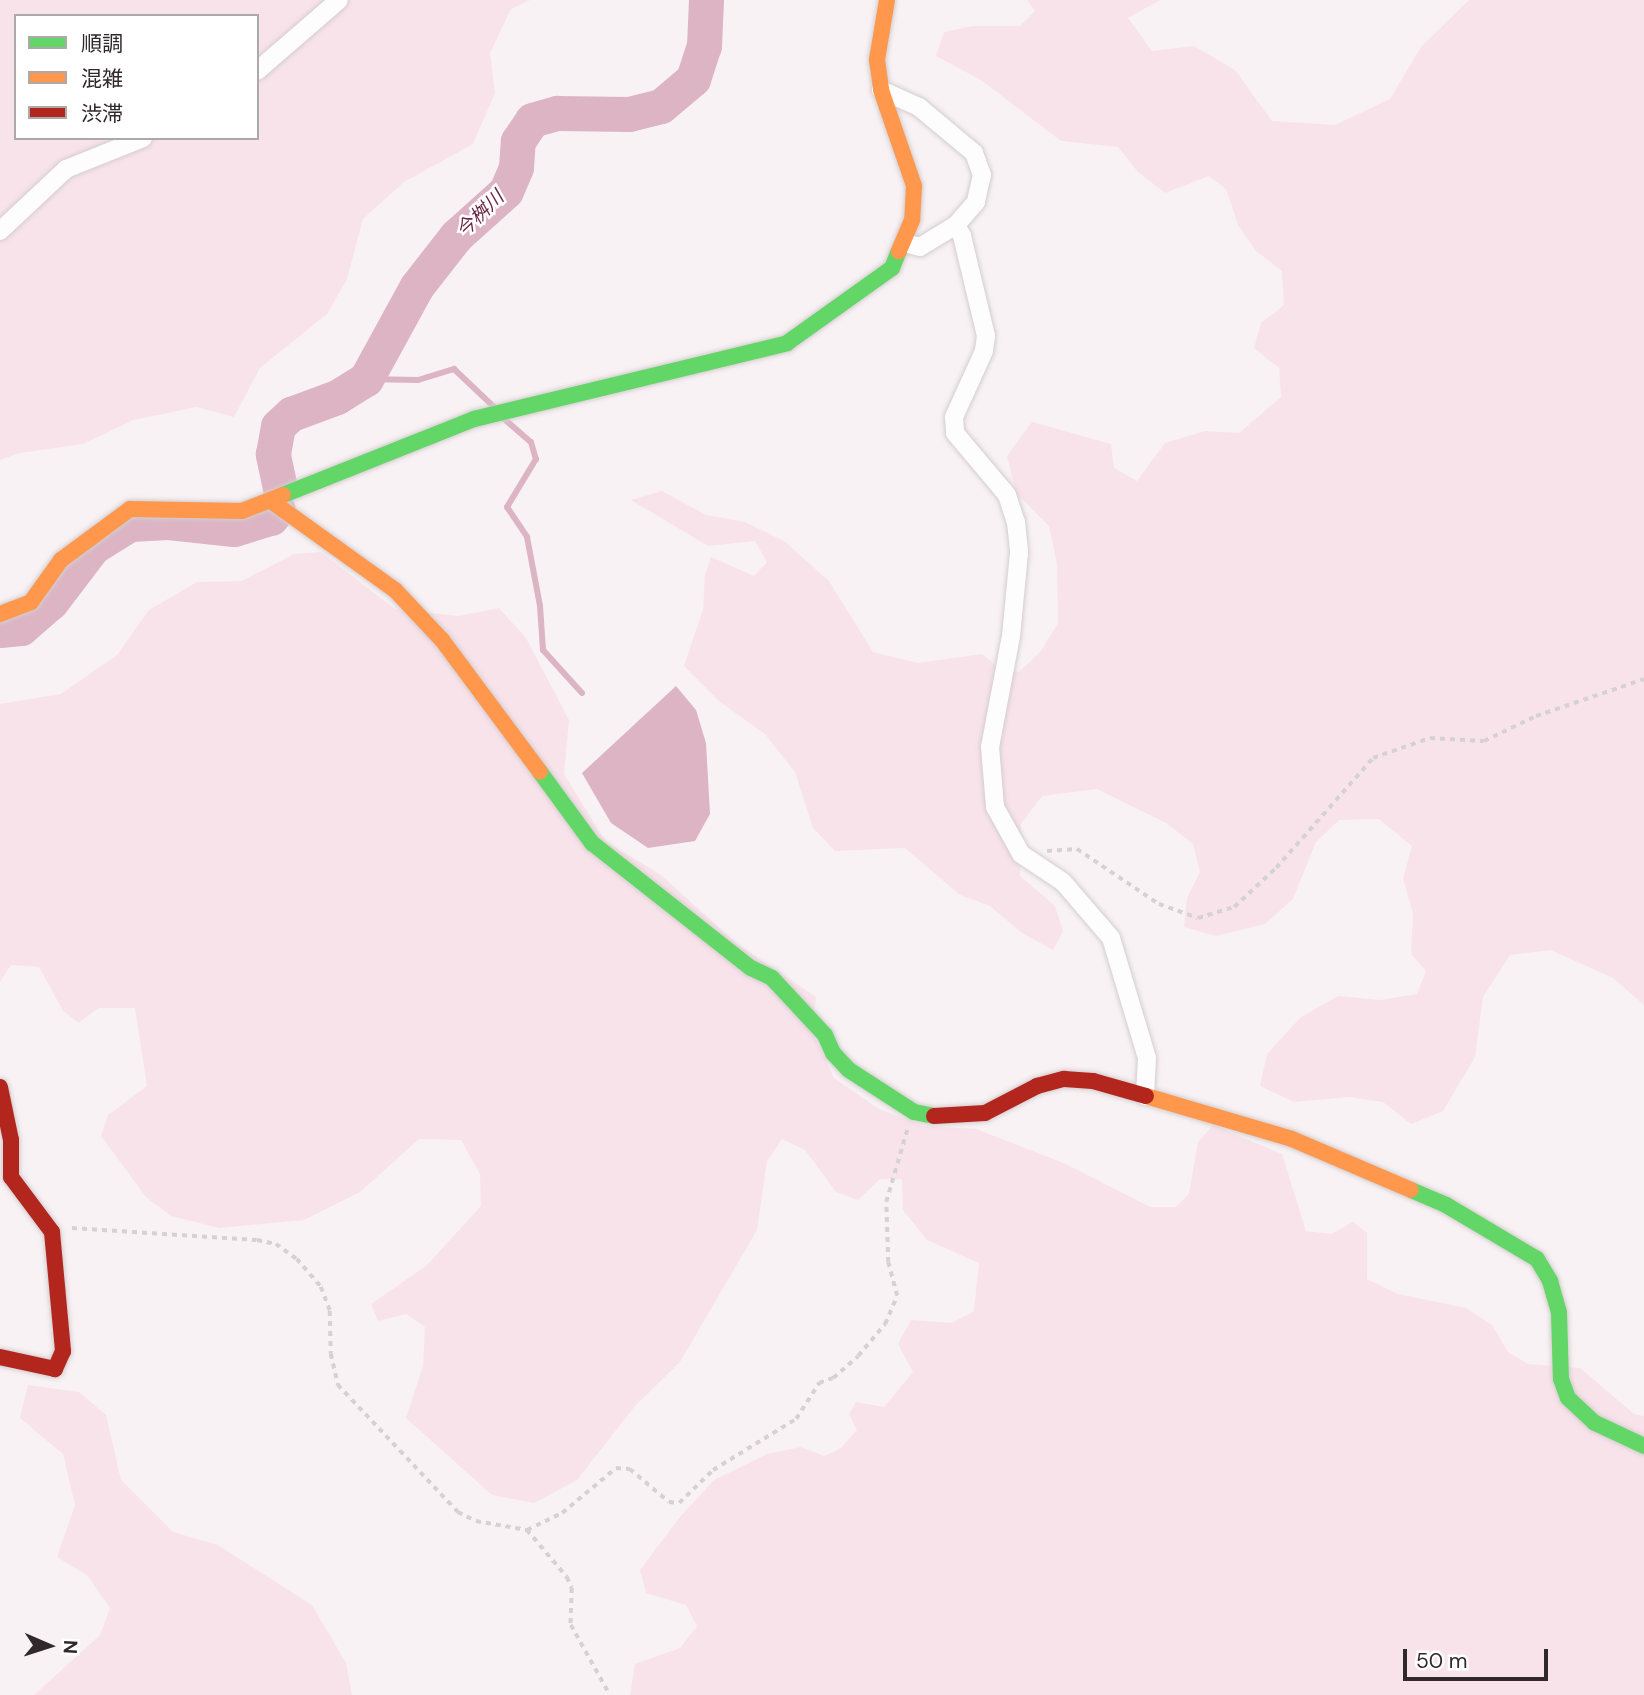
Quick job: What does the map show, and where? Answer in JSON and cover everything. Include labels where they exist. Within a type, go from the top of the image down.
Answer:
[{"type":"street","points":[[259,69],[339,0]]},
{"type":"street","points":[[0,614],[31,602],[61,560],[130,509],[242,511],[474,419],[787,343],[892,268],[905,243],[912,220],[914,186],[881,90],[877,60],[887,0]]},
{"type":"street","points":[[881,90],[919,107],[974,153],[982,175],[976,202],[956,225],[920,247],[905,243]]},
{"type":"street","points":[[0,231],[66,169],[138,140]]},
{"type":"street","points":[[956,225],[962,236],[986,336],[984,351],[954,417],[955,433],[1007,495],[1016,522],[1019,553],[1011,636],[989,773],[995,807],[1021,854],[1063,882],[1111,938],[1147,1058],[1145,1096]]},
{"type":"street","points":[[271,501],[395,590],[442,640],[592,843],[751,968],[772,978],[825,1035],[833,1053],[849,1070],[914,1112],[961,1119],[985,1113],[1037,1086],[1064,1079],[1093,1081],[1292,1139],[1446,1205],[1537,1259],[1550,1282],[1559,1313],[1561,1379],[1568,1398],[1595,1423],[1644,1446]]},
{"type":"street","points":[[0,1087],[11,1139],[11,1177],[52,1232],[63,1351],[55,1369],[0,1357]]},
{"type":"path","points":[[1021,854],[1077,849],[1159,904],[1198,918],[1234,907],[1276,868],[1373,758],[1430,738],[1484,741],[1536,716],[1644,679]]},
{"type":"path","points":[[52,1232],[74,1228],[154,1231],[192,1239],[276,1244],[297,1259],[321,1287],[330,1311],[331,1354],[338,1385],[458,1511],[476,1521],[527,1530],[562,1513],[616,1468],[631,1469],[668,1502],[679,1503],[713,1470],[796,1419],[819,1382],[833,1378],[858,1356],[886,1324],[898,1296],[888,1262],[886,1202],[914,1112]]},
{"type":"path","points":[[527,1530],[567,1577],[572,1588],[571,1625],[610,1695]]},
{"type":"shaded area","points":[[0,0],[530,0],[511,9],[490,53],[495,93],[473,144],[404,182],[363,219],[347,279],[327,314],[260,368],[234,417],[197,407],[133,420],[83,444],[20,453],[0,460]]},
{"type":"shaded area","points":[[1027,0],[1160,0],[1128,18],[1152,51],[1194,46],[1235,70],[1272,121],[1335,125],[1390,99],[1421,47],[1469,0],[1644,0],[1644,1005],[1613,978],[1551,950],[1510,955],[1483,997],[1475,1057],[1443,1111],[1411,1124],[1383,1102],[1349,1097],[1294,1102],[1260,1086],[1267,1054],[1301,1017],[1338,996],[1380,1000],[1417,994],[1426,971],[1411,954],[1413,913],[1403,879],[1412,846],[1379,819],[1339,820],[1316,842],[1293,899],[1265,924],[1216,936],[1184,927],[1187,898],[1200,872],[1193,844],[1166,823],[1097,789],[1042,796],[1021,824],[1020,876],[1055,906],[1063,931],[1053,950],[1022,933],[990,906],[960,895],[905,848],[835,851],[813,828],[795,772],[765,734],[720,702],[684,666],[703,610],[705,575],[711,557],[754,576],[767,562],[755,541],[708,546],[631,500],[662,491],[706,515],[745,522],[784,541],[829,581],[873,652],[918,663],[982,654],[1000,669],[1019,672],[1041,651],[1058,623],[1057,564],[1049,526],[1016,493],[1007,456],[1032,422],[1111,444],[1114,468],[1137,481],[1165,443],[1205,431],[1239,433],[1281,397],[1279,368],[1254,348],[1261,323],[1284,305],[1282,271],[1256,251],[1238,225],[1226,189],[1209,176],[1165,193],[1138,172],[1118,147],[1061,141],[981,80],[936,56],[944,32],[973,26],[1020,26],[1035,11]]},
{"type":"shaded area","points":[[321,552],[395,609],[459,616],[499,608],[526,638],[569,720],[564,774],[606,842],[660,874],[736,943],[816,997],[812,1032],[834,1078],[879,1109],[923,1126],[976,1129],[1066,1164],[1150,1207],[1176,1207],[1189,1194],[1198,1142],[1213,1125],[1282,1154],[1306,1231],[1331,1234],[1353,1222],[1367,1233],[1367,1279],[1398,1294],[1466,1308],[1492,1325],[1508,1352],[1528,1364],[1580,1368],[1634,1414],[1644,1416],[1644,1695],[630,1695],[635,1664],[680,1648],[697,1626],[686,1605],[646,1593],[640,1570],[680,1517],[714,1480],[767,1454],[801,1447],[824,1456],[840,1449],[857,1430],[849,1414],[856,1402],[884,1407],[913,1372],[898,1344],[911,1320],[952,1323],[974,1311],[979,1263],[927,1240],[903,1210],[902,1179],[880,1179],[858,1200],[836,1192],[805,1150],[782,1139],[767,1161],[757,1230],[680,1362],[635,1406],[577,1480],[534,1503],[492,1495],[406,1418],[423,1366],[425,1327],[406,1314],[378,1321],[371,1304],[426,1266],[481,1206],[480,1174],[461,1140],[419,1139],[360,1192],[304,1220],[219,1228],[171,1216],[146,1197],[101,1136],[108,1115],[147,1086],[135,1008],[98,1008],[79,1023],[63,1011],[39,967],[11,965],[0,982],[0,704],[61,694],[117,655],[149,610],[197,582],[242,581],[294,554]]},
{"type":"shaded area","points":[[676,686],[696,710],[706,743],[710,814],[695,841],[648,848],[611,823],[582,773]]},
{"type":"shaded area","points":[[28,1385],[79,1392],[106,1415],[121,1480],[173,1532],[218,1545],[312,1605],[346,1663],[352,1695],[34,1695],[100,1635],[110,1608],[88,1576],[57,1557],[75,1505],[63,1454],[20,1418]]},
{"type":"waterway","name":"今桝川","points":[[280,488],[273,454],[278,426],[291,414],[337,397],[366,379],[417,286],[456,236],[506,191],[516,167],[518,141],[532,120],[557,113],[629,114],[661,106],[693,79],[704,46],[706,0]]},
{"type":"waterway","points":[[366,379],[418,380],[454,369],[494,407]]},
{"type":"waterway","points":[[503,418],[531,442],[536,459],[507,507],[527,537],[540,606],[543,650],[582,693]]},
{"type":"waterway","name":"今桝川","points":[[0,630],[21,628],[51,602],[93,547],[130,524],[168,522],[234,529],[271,518],[278,509]]},
{"type":"traffic: fast","points":[[283,495],[474,419],[787,343],[892,268],[899,251]]},
{"type":"traffic: fast","points":[[540,772],[592,843],[751,968],[772,978],[825,1035],[833,1053],[849,1070],[914,1112],[934,1116]]},
{"type":"traffic: fast","points":[[1411,1190],[1446,1205],[1537,1259],[1550,1281],[1559,1313],[1561,1379],[1568,1398],[1595,1423],[1644,1446]]},
{"type":"traffic: slow","points":[[887,0],[877,60],[881,90],[914,186],[912,220],[899,251]]},
{"type":"traffic: slow","points":[[0,614],[31,602],[61,560],[130,509],[242,511],[283,495]]},
{"type":"traffic: slow","points":[[271,501],[395,590],[442,640],[540,772]]},
{"type":"traffic: slow","points":[[1146,1096],[1292,1139],[1411,1190]]},
{"type":"traffic: jam","points":[[934,1116],[985,1113],[1037,1086],[1064,1079],[1093,1081],[1146,1096]]},
{"type":"traffic: jam","points":[[0,1087],[11,1140],[11,1177],[52,1232],[63,1351],[55,1369],[0,1357]]}]
